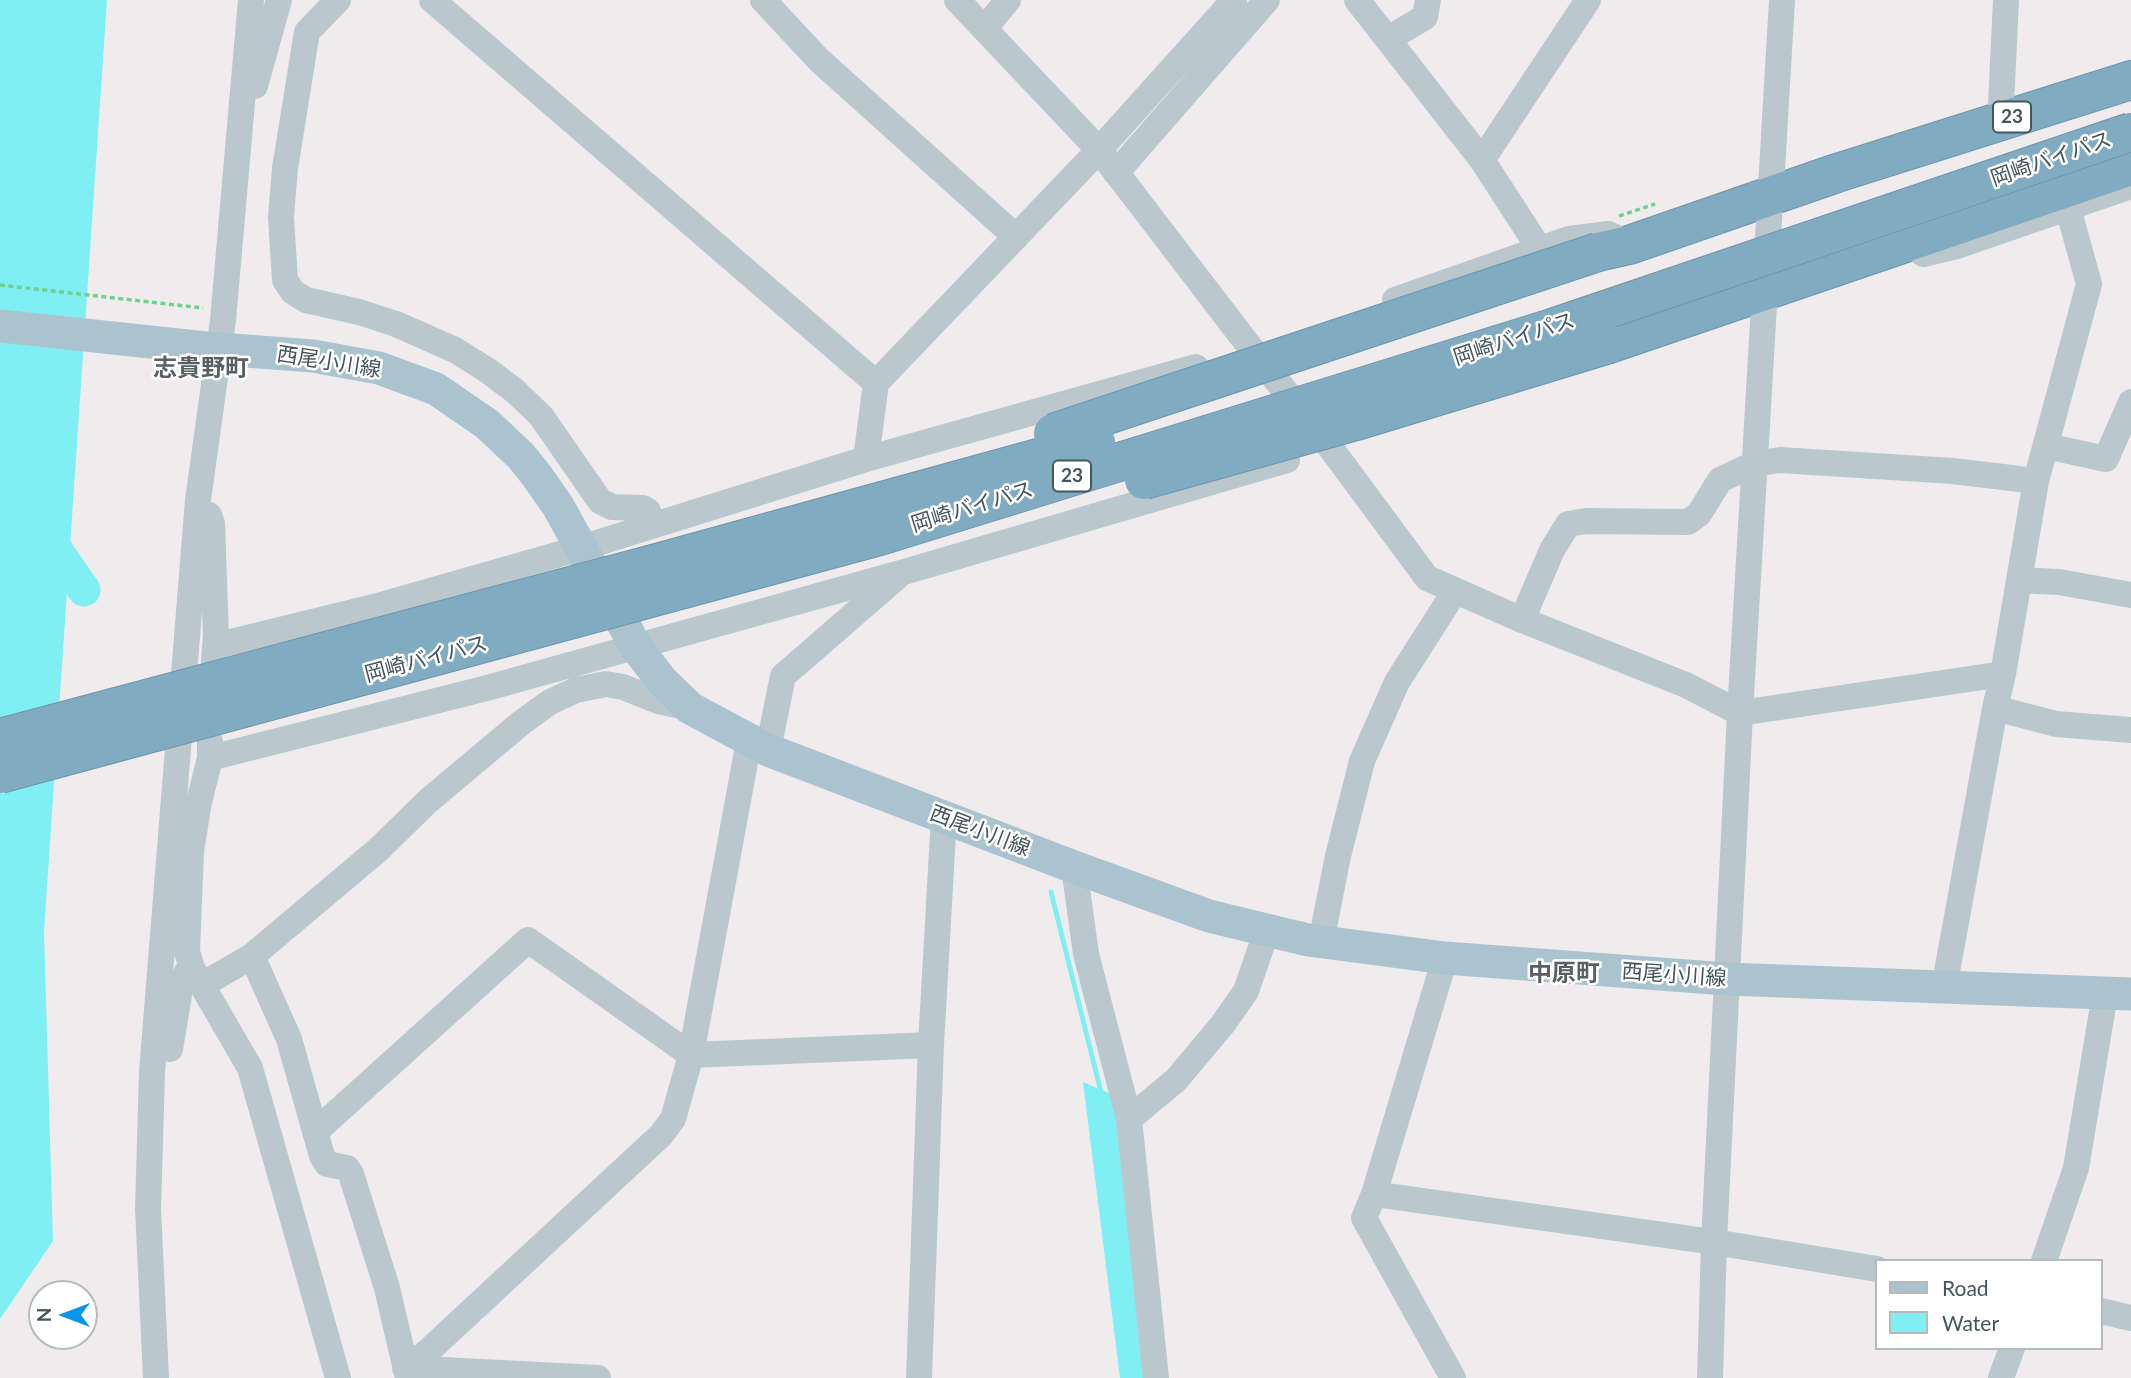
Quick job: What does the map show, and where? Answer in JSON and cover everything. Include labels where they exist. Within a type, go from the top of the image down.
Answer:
[{"type":"highway","name":"23","points":[[938,486],[957,467],[1613,238],[1772,195],[2131,79]]},
{"type":"highway","name":"岡崎バイパス","points":[[0,738],[1154,426],[1546,302],[2131,106]]},
{"type":"highway","name":"岡崎バイパス","points":[[0,774],[880,536],[1552,328],[2131,132]]},
{"type":"highway","name":"23","points":[[880,536],[901,543],[1168,474],[1356,421],[1609,344],[2131,166]]},
{"type":"main road","name":"西尾小川線","points":[[0,326],[342,360],[379,368],[436,390],[487,424],[521,456],[558,506],[636,647],[663,682],[690,708],[758,745],[1209,916],[1321,942],[1445,958],[1727,979],[2118,994]]},
{"type":"street","points":[[156,1378],[148,1209],[152,1072],[198,500],[212,349],[223,320],[251,0]]},
{"type":"street","points":[[237,147],[279,0]]},
{"type":"street","points":[[306,0],[307,32],[285,168],[281,217],[285,280],[293,292],[306,300],[359,312],[406,328],[455,350],[487,370],[516,391],[541,416],[600,501],[612,507],[643,508],[648,511],[653,525]]},
{"type":"street","points":[[307,32],[338,0]]},
{"type":"street","points":[[432,0],[876,383]]},
{"type":"street","points":[[957,0],[1099,150],[1330,447],[1427,578],[1522,621],[1686,685],[1740,713],[2003,674]]},
{"type":"street","points":[[985,28],[1008,0]]},
{"type":"street","points":[[866,459],[876,383],[1099,150],[1234,0]]},
{"type":"street","points":[[1116,173],[1267,0]]},
{"type":"street","points":[[1357,0],[1482,160],[1539,248]]},
{"type":"street","points":[[1388,39],[1424,17],[1428,0]]},
{"type":"street","points":[[1482,160],[1588,0]]},
{"type":"street","points":[[1710,1378],[1714,1242],[1740,713],[1782,0]]},
{"type":"street","points":[[2001,105],[2006,0]]},
{"type":"street","points":[[771,3],[819,61],[1016,237]]},
{"type":"street","points":[[1837,173],[1860,153],[2131,63]]},
{"type":"street","points":[[1909,242],[1926,254],[2131,186]]},
{"type":"street","points":[[1944,988],[2036,481],[2089,284],[2068,208]]},
{"type":"street","points":[[215,646],[374,607],[581,548],[866,459],[1253,351],[1569,239],[1608,234],[1613,238]]},
{"type":"street","points":[[209,758],[487,688],[636,647],[904,572],[1330,447],[1619,358],[1674,334],[1697,314]]},
{"type":"street","points":[[2046,446],[2106,459],[2131,402]]},
{"type":"street","points":[[1522,621],[1552,550],[1568,524],[1586,521],[1688,522],[1699,514],[1720,480],[1754,464],[1780,460],[1953,471],[2036,481]]},
{"type":"street","points":[[198,500],[208,509],[212,523],[215,646],[209,758],[191,851],[187,952],[197,976],[250,1068],[338,1378]]},
{"type":"street","points":[[407,1373],[662,1135],[673,1118],[691,1055],[758,745],[783,676],[904,572]]},
{"type":"street","points":[[2020,580],[2059,582],[2131,595]]},
{"type":"street","points":[[1321,942],[1338,856],[1362,761],[1397,682],[1455,590]]},
{"type":"street","points":[[152,1072],[162,1070],[169,1061],[170,1040],[181,983],[187,972],[197,976],[252,956],[379,849],[438,792],[550,702],[576,690],[606,684],[690,708]]},
{"type":"street","points":[[1995,708],[2056,724],[2131,730]]},
{"type":"street","points":[[919,1378],[931,1045],[944,816]]},
{"type":"street","points":[[1074,867],[1086,954],[1129,1118],[1156,1378]]},
{"type":"street","points":[[1129,1118],[1176,1080],[1223,1024],[1246,991],[1267,930]]},
{"type":"street","points":[[315,1132],[528,940],[691,1055],[931,1045]]},
{"type":"street","points":[[252,956],[289,1039],[315,1132],[327,1164],[347,1168],[351,1174],[387,1288],[407,1373]]},
{"type":"street","points":[[1445,958],[1374,1194],[1364,1218],[1453,1378]]},
{"type":"street","points":[[2045,1259],[2076,1167],[2118,994]]},
{"type":"street","points":[[1374,1194],[1714,1242],[1876,1269]]},
{"type":"street","points":[[2103,1311],[2131,1318]]},
{"type":"street","points":[[2001,1378],[2011,1350]]},
{"type":"street","points":[[407,1373],[598,1378]]},
{"type":"path","points":[[1613,238],[1665,201]]},
{"type":"path","points":[[0,285],[212,309]]},
{"type":"water","points":[[0,0],[107,0],[44,931],[53,1241],[0,1319]]},
{"type":"water","points":[[1083,1082],[1118,1097],[1146,1378],[1120,1378]]},
{"type":"waterway","points":[[0,469],[84,590]]},
{"type":"waterway","points":[[1051,892],[1102,1096]]},
{"type":"district","name":"志貴野町","points":[[201,368]]},
{"type":"district","name":"中原町","points":[[1564,973]]}]
